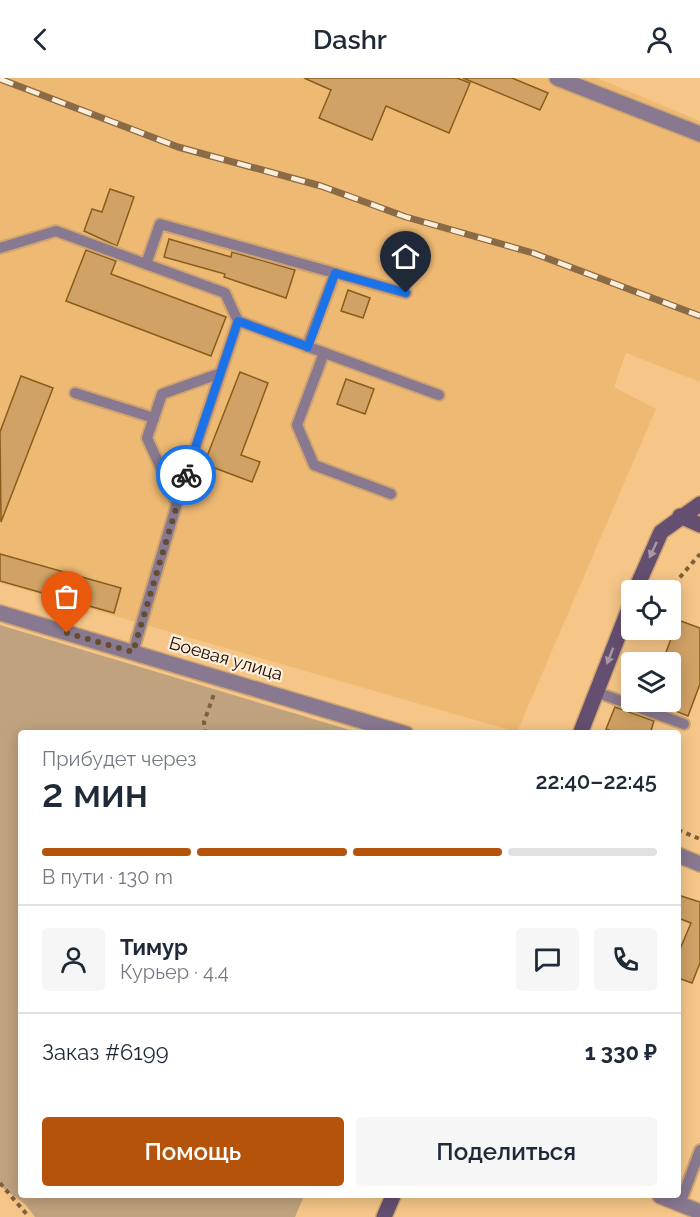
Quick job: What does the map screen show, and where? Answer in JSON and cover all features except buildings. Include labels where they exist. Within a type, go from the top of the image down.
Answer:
[{"type":"main road","points":[[640,580],[661,532],[680,516],[700,504]]},
{"type":"main road","points":[[680,516],[700,525]]},
{"type":"main road","points":[[582,730],[621,629]]},
{"type":"main road","points":[[384,1217],[392,1198]]},
{"type":"street","points":[[557,78],[700,134]]},
{"type":"street","name":"Боевая улица","points":[[0,613],[393,730]]},
{"type":"street","points":[[681,856],[700,864]]},
{"type":"street","points":[[665,1198],[700,1212]]},
{"type":"lane","points":[[146,264],[160,224],[406,293]]},
{"type":"lane","points":[[0,248],[56,231],[225,293],[238,321],[439,395]]},
{"type":"lane","points":[[308,347],[335,273]]},
{"type":"lane","points":[[133,652],[177,503],[218,374],[238,321]]},
{"type":"lane","points":[[324,353],[297,426],[314,465],[391,494]]},
{"type":"lane","points":[[177,503],[147,438],[162,394],[218,374]]},
{"type":"lane","points":[[75,393],[154,418]]},
{"type":"lane","points":[[596,692],[684,724]]},
{"type":"lane","points":[[680,1204],[700,1150]]},
{"type":"path","points":[[678,580],[700,554]]},
{"type":"path","points":[[205,730],[204,722],[220,677]]},
{"type":"path","points":[[681,831],[700,839]]},
{"type":"path","points":[[0,1183],[29,1217]]},
{"type":"shaded area","points":[[0,78],[597,78],[700,121],[700,382],[626,353],[614,387],[656,409],[518,730],[510,730],[0,583]]},
{"type":"shaded area","points":[[0,625],[350,730],[18,730],[18,1198],[303,1198],[295,1217],[35,1217],[25,1204],[0,1186]]},
{"type":"railway","points":[[0,79],[178,147],[321,186],[406,217],[533,253],[700,316]]},
{"type":"way so far","points":[[67,633],[133,652],[186,475]]},
{"type":"route","points":[[186,475],[218,374],[238,321],[308,347],[335,273],[406,293]]}]
